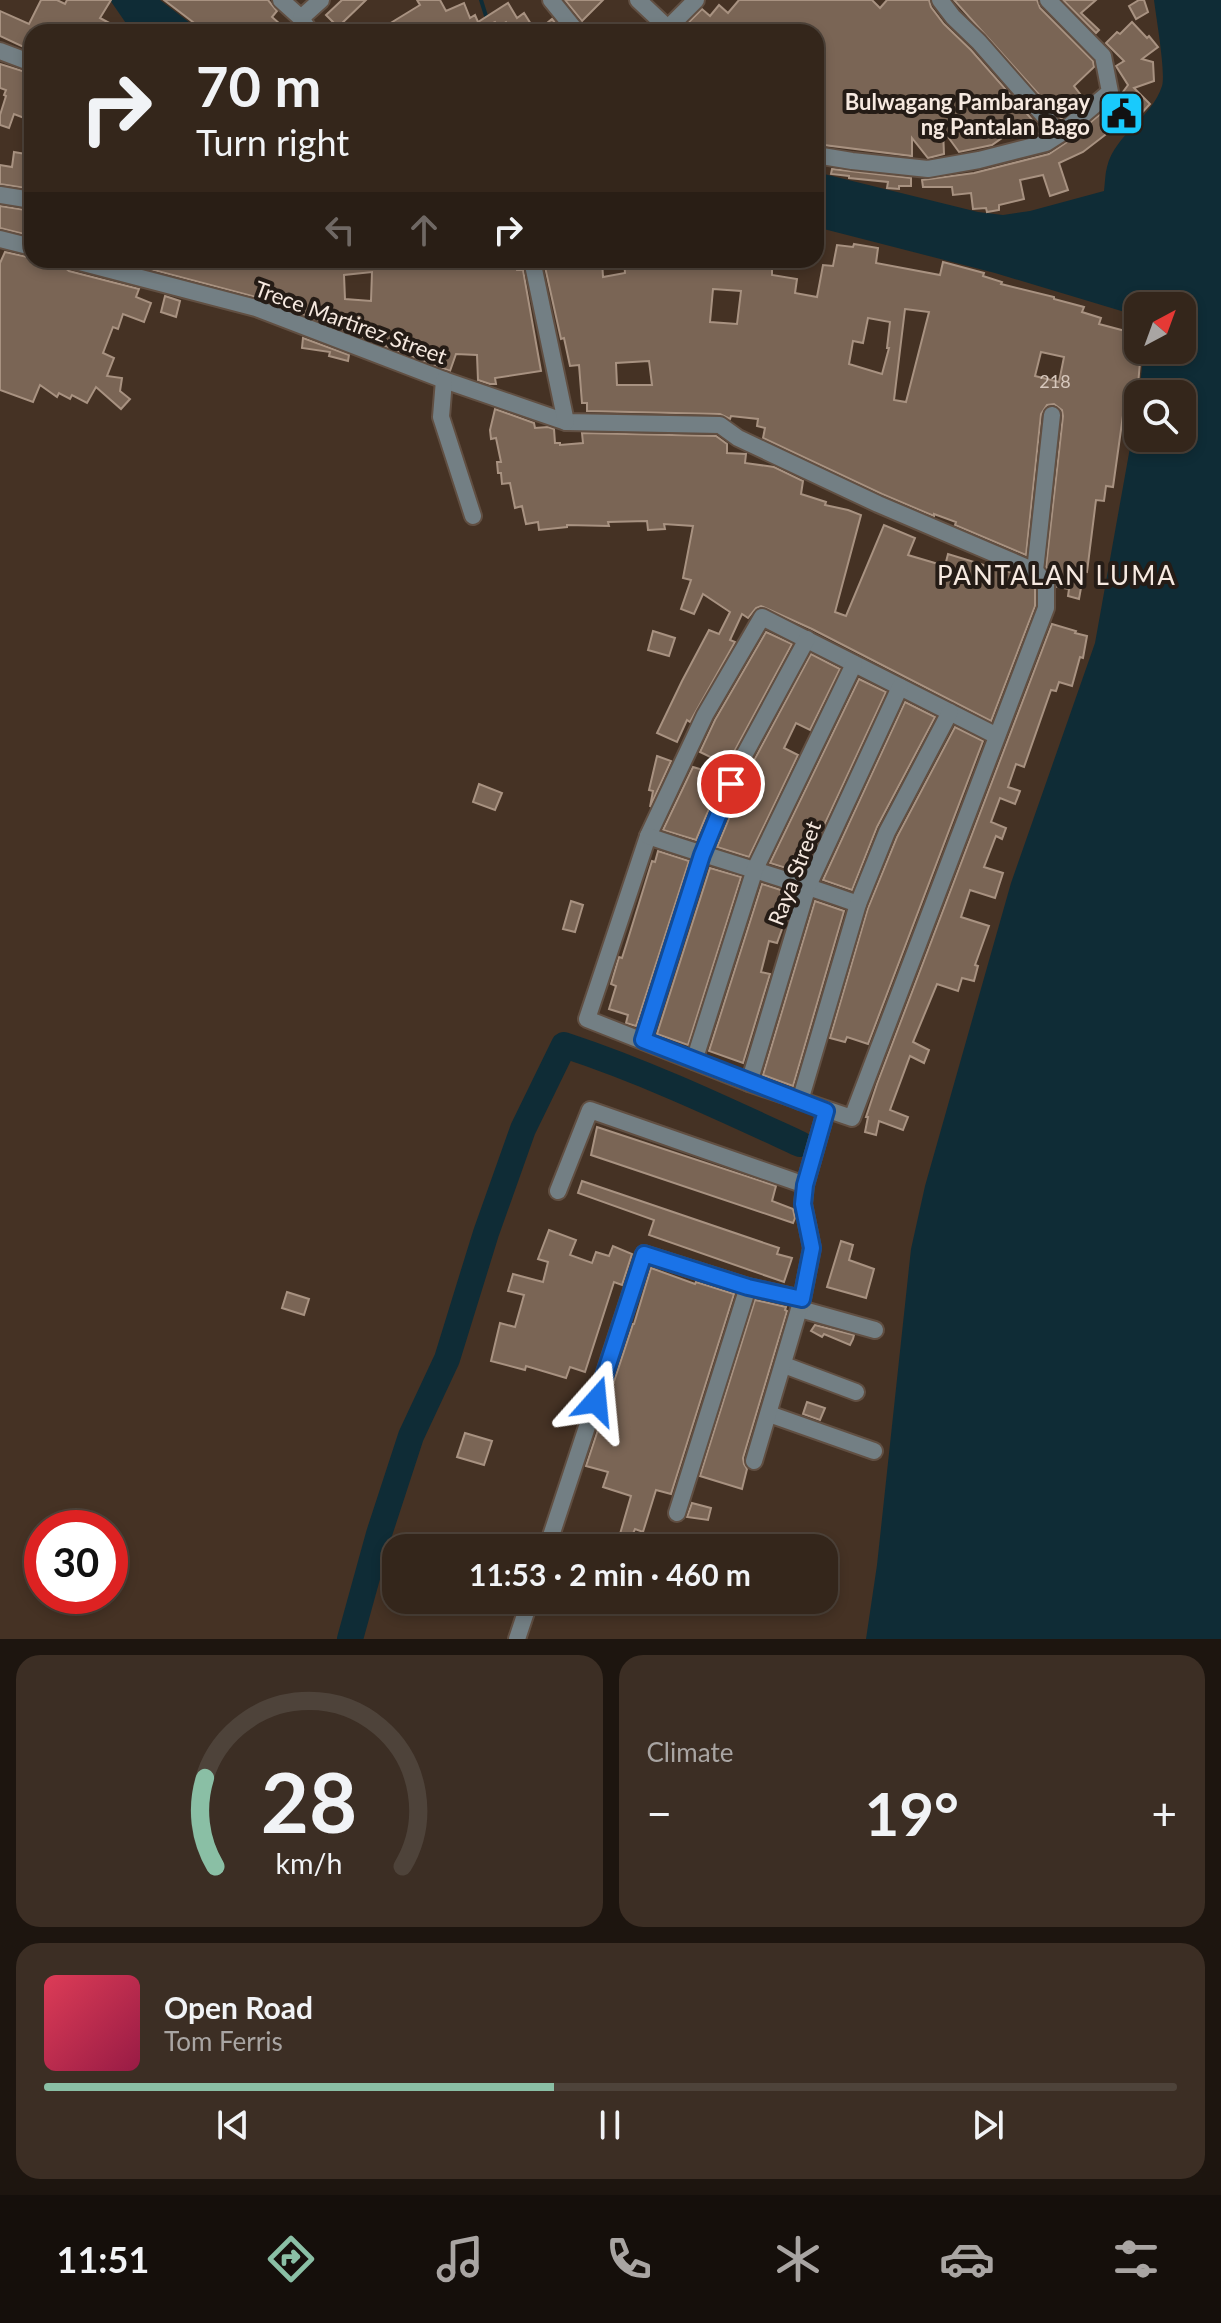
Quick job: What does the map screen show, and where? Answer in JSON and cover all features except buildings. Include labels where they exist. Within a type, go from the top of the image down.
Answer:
[{"type":"street","points":[[281,0],[305,24]]},
{"type":"street","points":[[307,24],[321,0]]},
{"type":"street","points":[[551,0],[570,24]]},
{"type":"street","points":[[638,0],[661,24]]},
{"type":"street","points":[[674,24],[696,0]]},
{"type":"street","points":[[940,0],[1060,134]]},
{"type":"street","points":[[824,156],[928,169],[1046,143],[1060,134],[1110,92],[1103,56],[1048,0]]},
{"type":"street","points":[[0,51],[24,60]]},
{"type":"street","points":[[0,195],[24,199]]},
{"type":"street","points":[[0,239],[24,245]]},
{"type":"street","name":"Trece Martirez Street","points":[[103,268],[256,308],[444,380],[566,422],[720,425],[738,438],[878,504],[1035,571]]},
{"type":"street","points":[[534,268],[566,422]]},
{"type":"street","points":[[444,380],[441,417],[473,516]]},
{"type":"street","points":[[997,736],[762,617],[705,715],[648,836],[587,1019],[800,1101],[824,1115],[852,1118],[1046,608],[1046,583],[1035,571],[1052,415]]},
{"type":"street","points":[[643,1040],[702,855],[741,761],[807,639]]},
{"type":"street","points":[[694,1061],[755,869],[854,664]]},
{"type":"street","name":"Raya Street","points":[[749,1083],[808,886],[900,687]]},
{"type":"street","points":[[800,1101],[858,904],[887,832],[950,712]]},
{"type":"street","points":[[648,836],[858,904]]},
{"type":"street","points":[[558,1191],[590,1110],[806,1179]]},
{"type":"street","points":[[754,1461],[801,1304],[812,1248],[803,1204],[806,1179],[824,1115]]},
{"type":"street","points":[[552,1534],[644,1254],[875,1330]]},
{"type":"street","points":[[677,1513],[748,1287]]},
{"type":"street","points":[[784,1365],[856,1392]]},
{"type":"street","points":[[769,1414],[874,1451]]},
{"type":"street","points":[[517,1639],[525,1614]]},
{"type":"water","points":[[110,0],[160,0],[192,24],[126,24]]},
{"type":"water","points":[[1154,0],[1221,0],[1221,1639],[866,1639],[877,1565],[911,1249],[925,1186],[1011,883],[1095,643],[1129,452],[1196,452],[1196,380],[1141,380],[1142,364],[1196,364],[1196,292],[1124,292],[1124,312],[995,273],[824,229],[824,174],[978,212],[1003,215],[1104,191],[1111,155],[1150,108],[1163,79]]},
{"type":"waterway","points":[[481,0],[488,24]]},
{"type":"waterway","points":[[350,1639],[379,1534],[411,1436],[447,1359],[486,1233],[523,1129],[564,1045],[654,1079],[800,1144]]},
{"type":"place","name":"Bulwagang Pambarangay ng Pantalan Bago","points":[[1121,114]]},
{"type":"district","name":"PANTALAN LUMA","points":[[1057,575]]},
{"type":"route","points":[[596,1401],[644,1254],[748,1287],[802,1299],[812,1248],[803,1204],[805,1185],[826,1111],[643,1040],[702,855],[731,784]]}]
